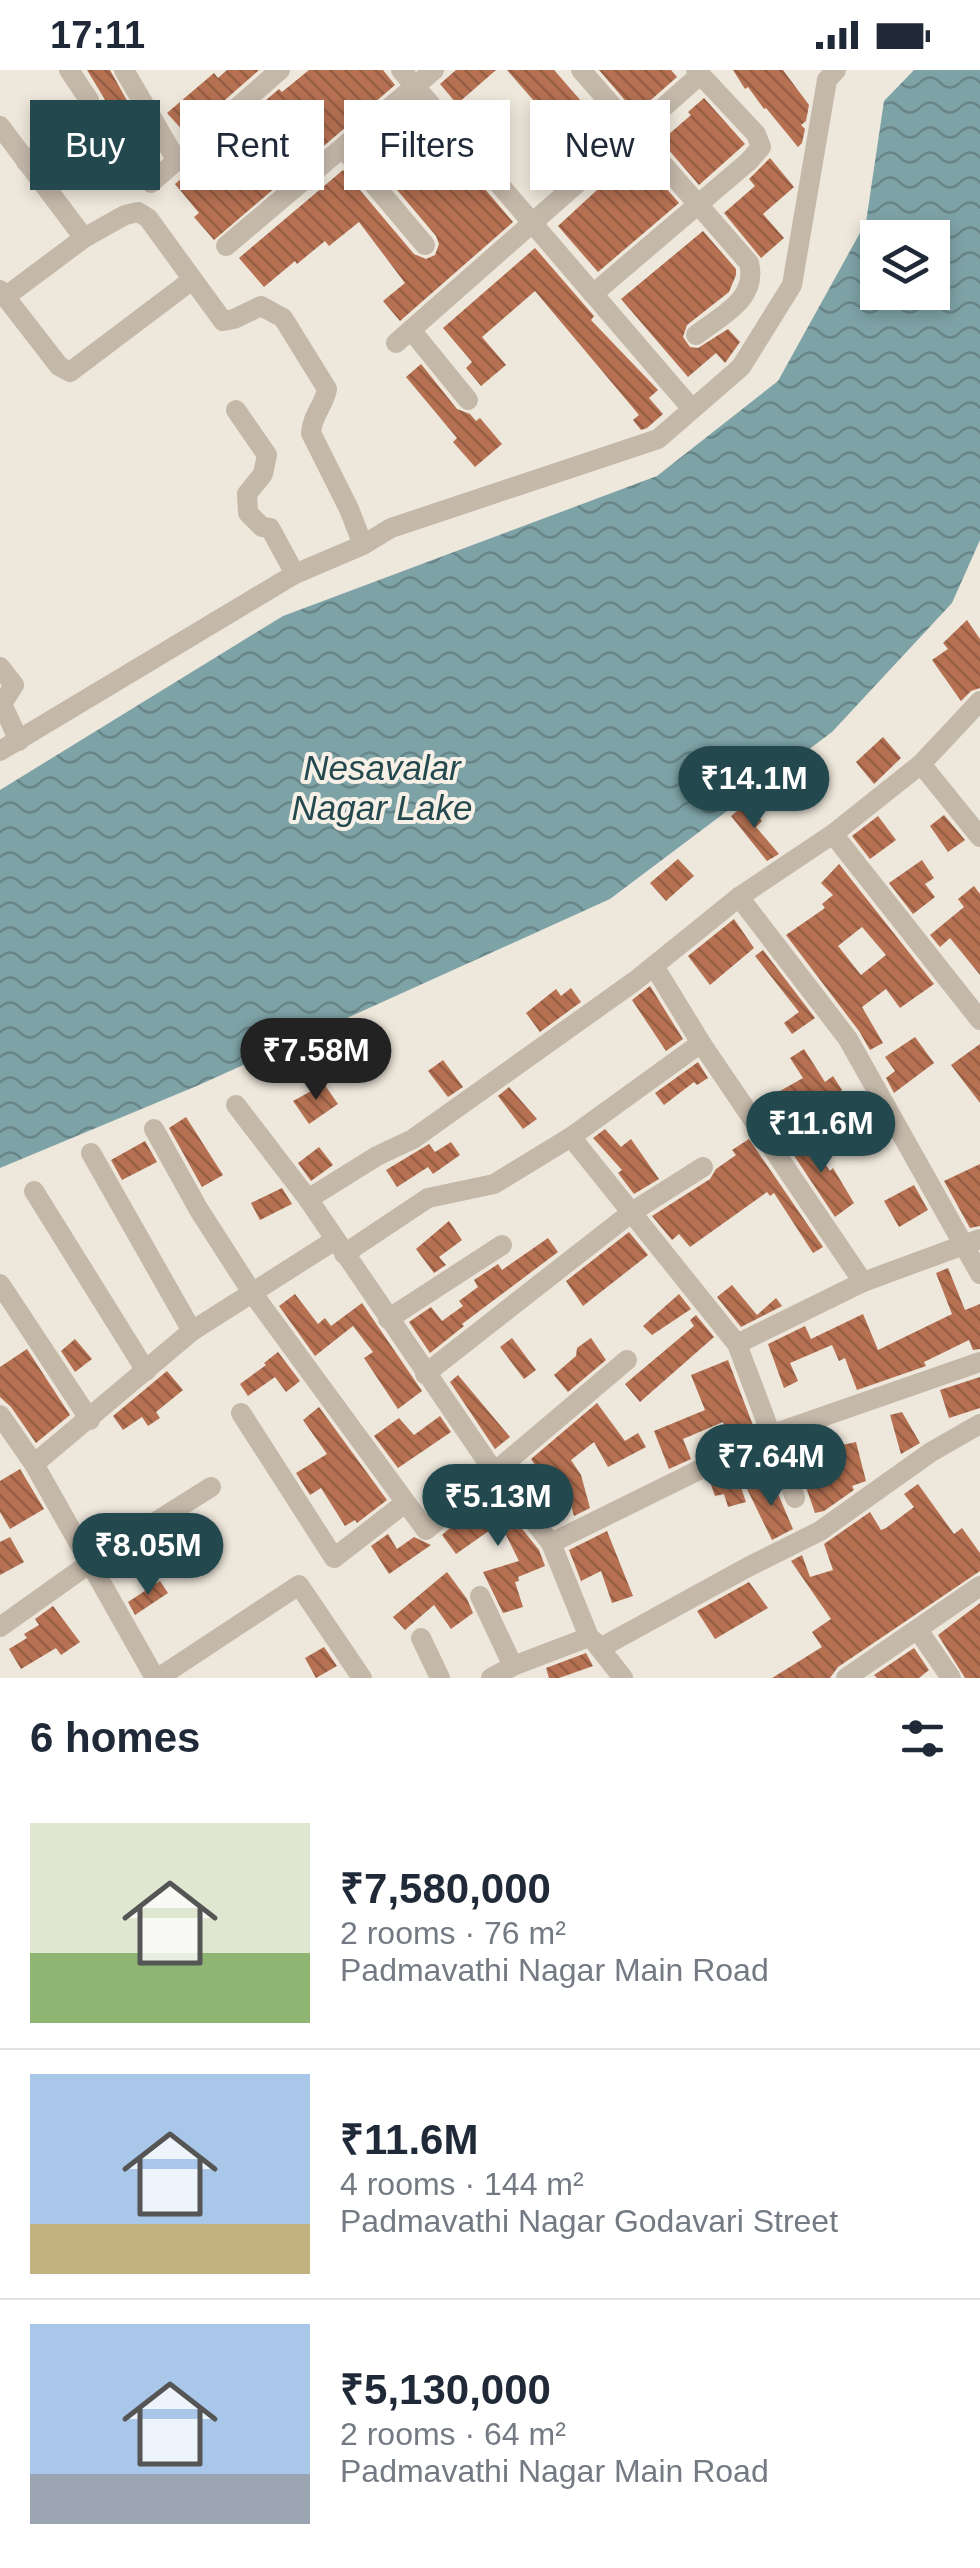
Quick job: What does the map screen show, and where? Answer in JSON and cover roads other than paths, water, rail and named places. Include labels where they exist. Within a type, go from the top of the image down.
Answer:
[{"type":"street","points":[[26,162],[90,112],[89,100],[69,70]]},
{"type":"street","points":[[124,70],[176,161]]},
{"type":"street","points":[[160,175],[280,70]]},
{"type":"street","points":[[226,246],[343,148],[408,78],[434,70]]},
{"type":"street","points":[[581,70],[607,100]]},
{"type":"street","points":[[592,294],[761,147],[756,134],[698,73],[669,100]]},
{"type":"street","points":[[0,667],[14,685],[2,704],[10,746],[295,574],[391,528],[658,438],[741,366],[792,284],[828,73]]},
{"type":"street","points":[[408,78],[692,409]]},
{"type":"street","points":[[0,126],[84,238]]},
{"type":"street","points":[[343,148],[425,246]]},
{"type":"street","points":[[670,173],[748,263],[752,276],[748,294],[696,334]]},
{"type":"street","points":[[468,400],[404,337],[569,190]]},
{"type":"street","points":[[192,280],[70,372],[58,366],[2,294],[125,215],[138,212],[148,218],[223,321],[261,306],[272,309],[308,354],[327,389],[312,420],[311,433],[350,509],[363,544]]},
{"type":"street","points":[[236,410],[267,455],[263,474],[247,494],[248,513],[262,527],[270,528],[295,574]]},
{"type":"street","points":[[308,1198],[413,1139],[654,966],[739,898],[833,834],[921,764],[980,701]]},
{"type":"street","points":[[921,764],[980,837]]},
{"type":"street","points":[[833,834],[980,1020]]},
{"type":"street","points":[[739,898],[848,1039],[972,1242],[980,1274]]},
{"type":"street","points":[[654,966],[701,1043],[862,1282]]},
{"type":"street","points":[[34,1464],[192,1331],[428,1198],[494,1184],[571,1137],[701,1043]]},
{"type":"street","points":[[236,1105],[308,1198],[495,1473],[551,1542],[595,1642],[623,1678]]},
{"type":"street","points":[[154,1129],[199,1210],[253,1294],[426,1530],[627,1360]]},
{"type":"street","points":[[571,1137],[737,1344],[796,1498]]},
{"type":"street","points":[[92,1152],[192,1331]]},
{"type":"street","points":[[425,1374],[632,1212],[702,1166]]},
{"type":"street","points":[[34,1191],[146,1371]]},
{"type":"street","points":[[737,1344],[862,1282],[972,1242]]},
{"type":"street","points":[[388,1319],[502,1244]]},
{"type":"street","points":[[0,1284],[90,1420]]},
{"type":"street","points":[[551,1542],[770,1435],[980,1362]]},
{"type":"street","points":[[241,1412],[334,1558],[405,1502]]},
{"type":"street","points":[[0,1415],[34,1464],[156,1678],[299,1585],[362,1678]]},
{"type":"street","points":[[491,1678],[514,1666],[595,1642],[820,1532],[930,1452],[980,1424]]},
{"type":"street","points":[[0,1627],[90,1563],[211,1487]]},
{"type":"street","points":[[846,1678],[980,1586]]},
{"type":"street","points":[[480,1596],[514,1666]]},
{"type":"street","points":[[918,1630],[951,1678]]},
{"type":"street","points":[[420,1638],[440,1678]]},
{"type":"water","name":"Nesavalar Nagar Lake","points":[[914,70],[980,70],[980,540],[952,603],[832,732],[610,899],[199,1085],[0,1168],[0,790],[283,616],[657,476],[778,381],[860,233],[860,310],[950,310],[950,220],[866,220],[884,101]]}]
